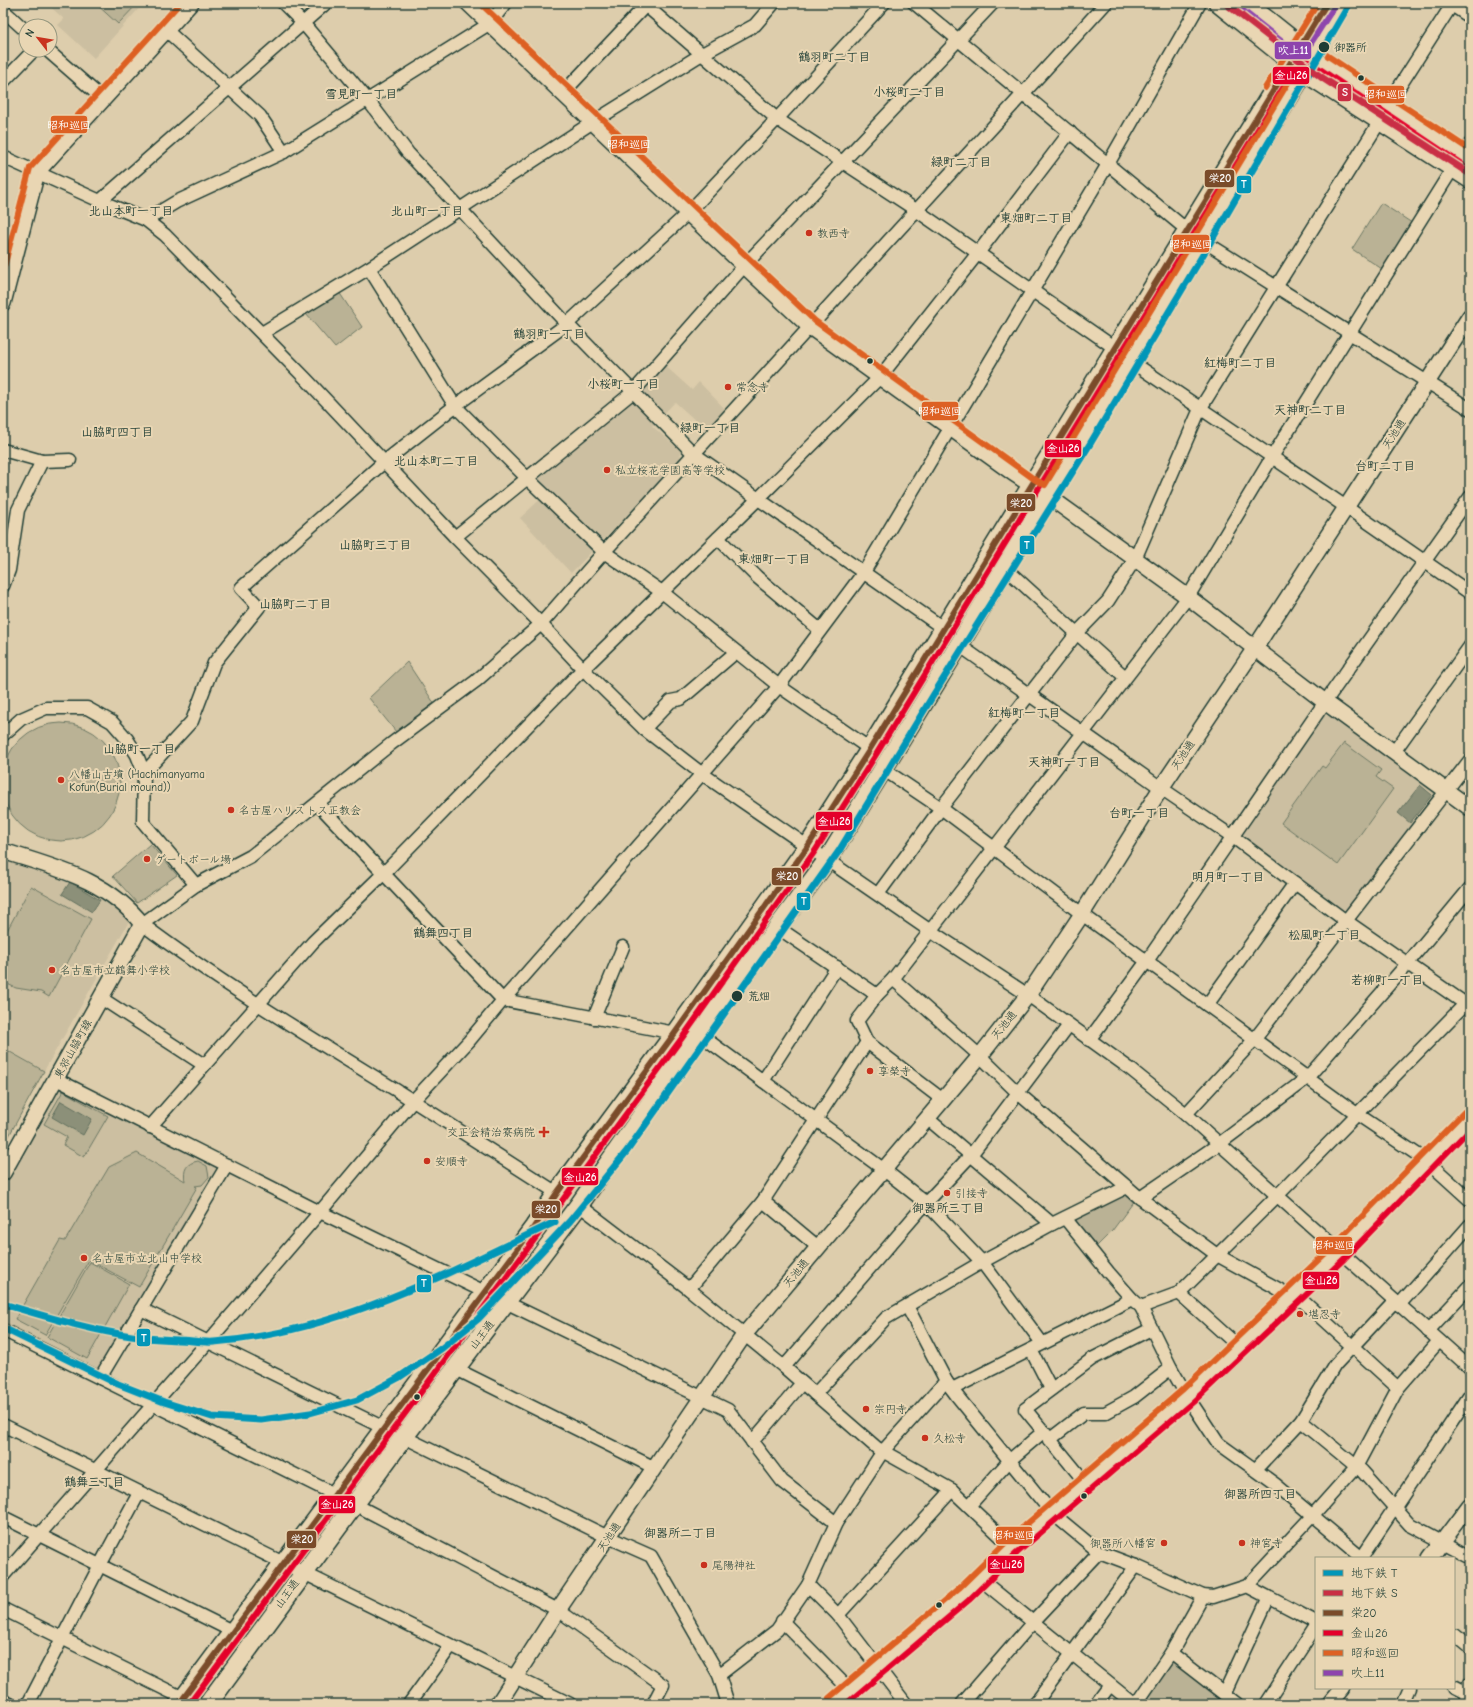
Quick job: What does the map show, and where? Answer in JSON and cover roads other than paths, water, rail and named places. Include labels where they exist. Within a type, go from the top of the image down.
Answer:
[{"type":"main road","points":[[1218,3],[1298,67],[1464,157],[1470,179]]},
{"type":"main road","points":[[1246,3],[1384,114]]},
{"type":"main road","name":"山王通","points":[[208,1704],[354,1504],[579,1205],[699,1034],[828,859],[959,645],[1202,240],[1298,67],[1326,3]]},
{"type":"main road","name":"山王通","points":[[1306,50],[1342,3]]},
{"type":"main road","name":"山王通","points":[[181,1701],[534,1227],[557,1193],[675,1033],[808,846],[870,749],[1187,230],[1298,67]]},
{"type":"street","points":[[3,303],[8,259],[37,172],[191,3]]},
{"type":"street","points":[[283,3],[303,22],[367,99],[408,153],[567,324],[694,454],[943,628]]},
{"type":"street","points":[[100,201],[326,3]]},
{"type":"street","points":[[468,3],[810,327],[1030,486],[1048,496],[1188,597],[1325,702],[1470,808]]},
{"type":"street","points":[[146,220],[176,202],[284,152],[489,24],[506,3]]},
{"type":"street","points":[[262,333],[461,210],[593,122],[702,54],[755,25],[774,3]]},
{"type":"street","points":[[144,773],[192,721],[214,663],[259,607],[241,588],[384,462],[455,406],[567,324],[688,213],[884,3]]},
{"type":"street","points":[[914,3],[1187,230]]},
{"type":"street","points":[[454,537],[633,392],[744,266],[993,3]]},
{"type":"street","points":[[142,924],[196,885],[251,856],[318,804],[391,744],[476,681],[541,624],[604,552],[1106,3]]},
{"type":"street","points":[[3,1576],[154,1405],[413,1101],[469,1041],[503,1000],[778,686],[864,572],[1108,164],[1200,3]]},
{"type":"street","points":[[563,93],[646,4],[777,119],[978,252],[1115,348]]},
{"type":"street","points":[[878,894],[941,808],[1029,694],[1077,633],[1108,601],[1135,559],[1200,409],[1278,287],[1452,4],[1470,17]]},
{"type":"street","points":[[3,10],[18,24]]},
{"type":"street","points":[[166,30],[260,116],[284,152]]},
{"type":"street","points":[[3,82],[26,58]]},
{"type":"street","points":[[56,58],[103,99]]},
{"type":"street","points":[[150,1127],[312,942],[383,874],[583,670],[880,377],[1070,132]]},
{"type":"street","points":[[3,157],[146,220],[165,235],[262,333],[454,537],[541,624],[583,670],[644,729],[702,773],[929,930],[1028,995],[1129,1068],[1186,1114],[1470,1368]]},
{"type":"street","points":[[943,1100],[867,1042],[857,1021],[877,995],[893,979],[929,930],[1188,597],[1272,457],[1350,332],[1464,157]]},
{"type":"street","points":[[1202,240],[1470,409]]},
{"type":"street","points":[[369,268],[455,406],[604,552],[662,592],[778,686],[870,749]]},
{"type":"street","name":"天池通","points":[[498,1704],[558,1610],[744,1334],[980,1056],[1028,995],[1082,914],[1161,788],[1255,648],[1470,316]]},
{"type":"street","points":[[1129,360],[1470,593]]},
{"type":"street","points":[[3,450],[42,461],[70,460]]},
{"type":"street","points":[[3,586],[18,510],[42,461]]},
{"type":"street","points":[[1089,1040],[1147,960],[1325,702],[1470,497]]},
{"type":"street","points":[[718,538],[757,577],[820,630]]},
{"type":"street","points":[[1005,568],[1125,677]]},
{"type":"street","points":[[959,645],[1233,837],[1346,921],[1407,964],[1468,1003],[1179,1293],[1141,1308]]},
{"type":"street","points":[[1394,752],[1470,646]]},
{"type":"street","points":[[644,729],[671,701],[680,699],[736,652]]},
{"type":"street","points":[[3,735],[21,719],[46,708],[87,708],[112,722],[137,755],[144,773],[143,822],[196,885]]},
{"type":"street","points":[[1186,1114],[1254,1040],[1470,760]]},
{"type":"street","points":[[883,769],[941,808],[1254,1040],[1357,1114],[1427,1161],[1470,1200]]},
{"type":"street","points":[[318,804],[503,1000],[675,1033],[699,1034],[883,1169],[926,1203],[982,1262],[1042,1343]]},
{"type":"street","points":[[3,851],[82,877],[104,889],[132,912],[142,924],[171,947],[257,1005],[413,1101],[557,1193]]},
{"type":"street","points":[[1207,1005],[1295,883]]},
{"type":"street","points":[[1140,1198],[1219,1144],[1307,1078],[1407,964],[1470,888]]},
{"type":"street","name":"東郊山脇町線","points":[[3,1173],[142,924]]},
{"type":"street","points":[[777,927],[877,995]]},
{"type":"street","points":[[594,1018],[623,947]]},
{"type":"street","points":[[763,1081],[837,967]]},
{"type":"street","points":[[893,979],[980,1056],[1018,1093],[1140,1198],[1217,1255],[1293,1294],[1352,1345],[1398,1388]]},
{"type":"street","points":[[101,998],[204,1065]]},
{"type":"street","points":[[784,1367],[926,1203],[971,1155],[1069,1025]]},
{"type":"street","points":[[689,1289],[763,1201],[867,1042]]},
{"type":"street","points":[[56,1079],[320,1212],[728,1410],[782,1481],[836,1523]]},
{"type":"street","points":[[927,1118],[1052,1224]]},
{"type":"street","points":[[834,1704],[964,1594],[1012,1547],[1052,1513],[1085,1482],[1187,1396],[1238,1346],[1339,1252],[1470,1118]]},
{"type":"street","points":[[100,1378],[227,1165]]},
{"type":"street","points":[[815,1394],[886,1318],[982,1262],[1052,1224],[1127,1187]]},
{"type":"street","points":[[763,1201],[818,1247]]},
{"type":"street","points":[[579,1205],[689,1289],[784,1367],[883,1452],[952,1490],[1012,1547]]},
{"type":"street","points":[[1065,1218],[1141,1308],[1170,1368],[1218,1443],[1256,1469],[1313,1515],[1361,1557]]},
{"type":"street","points":[[1256,1469],[1301,1421],[1334,1365],[1352,1345],[1397,1303],[1470,1225]]},
{"type":"street","points":[[1428,1331],[1470,1286]]},
{"type":"street","points":[[1179,1293],[1238,1346]]},
{"type":"street","points":[[719,1675],[777,1630],[808,1585],[836,1523],[883,1452],[949,1385],[1031,1350],[1042,1343],[1132,1299]]},
{"type":"street","points":[[907,1306],[949,1385],[1052,1513],[1099,1552],[1136,1566],[1204,1596],[1213,1597],[1247,1586],[1356,1467],[1398,1388],[1439,1341]]},
{"type":"street","points":[[141,1309],[384,1428]]},
{"type":"street","points":[[1085,1482],[1025,1409],[1092,1359],[1151,1329]]},
{"type":"street","points":[[3,1330],[334,1494]]},
{"type":"street","points":[[1031,1350],[1051,1389]]},
{"type":"street","points":[[969,1506],[1010,1460],[1084,1413],[1105,1414],[1134,1397],[1170,1368]]},
{"type":"street","points":[[456,1369],[655,1468]]},
{"type":"street","points":[[752,1442],[802,1383]]},
{"type":"street","points":[[1363,1557],[1470,1395]]},
{"type":"street","points":[[1301,1421],[1362,1471],[1410,1525],[1470,1557]]},
{"type":"street","points":[[3,1425],[570,1704]]},
{"type":"street","points":[[404,1437],[608,1537],[651,1556],[719,1675],[728,1704]]},
{"type":"street","points":[[838,1616],[952,1490]]},
{"type":"street","points":[[28,1704],[139,1493]]},
{"type":"street","points":[[354,1504],[558,1610],[662,1685],[653,1704]]},
{"type":"street","points":[[1431,1557],[1470,1505]]},
{"type":"street","points":[[3,1517],[232,1631]]},
{"type":"street","points":[[962,1704],[1033,1622],[1099,1552]]},
{"type":"street","points":[[1035,1704],[1136,1566]]},
{"type":"street","points":[[980,1579],[1135,1704],[1171,1653],[1204,1596]]},
{"type":"street","points":[[808,1585],[838,1616],[878,1668],[900,1702]]},
{"type":"street","points":[[1247,1586],[1315,1622]]},
{"type":"street","points":[[1224,1694],[1268,1598]]},
{"type":"street","points":[[3,1609],[181,1701]]},
{"type":"street","points":[[782,1621],[850,1690]]},
{"type":"street","points":[[1265,1704],[1315,1628]]},
{"type":"street","points":[[1455,1637],[1470,1649]]},
{"type":"street","points":[[409,1704],[451,1646]]},
{"type":"street","points":[[1171,1653],[1237,1704]]},
{"type":"street","points":[[1096,1704],[1110,1685]]},
{"type":"street","points":[[1455,1688],[1468,1695]]},
{"type":"street","points":[[1329,1704],[1341,1689]]},
{"type":"street","points":[[1402,1704],[1409,1689]]},
{"type":"street","points":[[3,1701],[10,1704]]},
{"type":"metro line","name":"S","points":[[1225,3],[1321,77],[1470,174]]},
{"type":"metro line","name":"T","points":[[3,1328],[118,1384],[164,1402],[212,1417],[261,1420],[310,1413],[357,1400],[398,1378],[442,1348],[478,1319],[570,1221],[627,1151],[839,851],[934,694],[1090,444],[1207,248],[1350,3]]},
{"type":"metro line","name":"T","points":[[3,1304],[53,1319],[143,1338],[214,1342],[259,1336],[303,1327],[347,1314],[389,1298],[473,1261],[555,1222]]},
{"type":"place","name":"御器所","points":[[1324,47]]},
{"type":"place","name":"教西寺","points":[[809,233]]},
{"type":"place","name":"常念寺","points":[[728,387]]},
{"type":"place","name":"私立桜花学園高等学校","points":[[607,470]]},
{"type":"place","name":"八幡山古墳 (Hachimanyama Kofun(Burial mound))","points":[[61,780]]},
{"type":"place","name":"名古屋ハリストス正教会","points":[[231,810]]},
{"type":"place","name":"ゲートボール場","points":[[147,859]]},
{"type":"place","name":"名古屋市立鶴舞小学校","points":[[52,970]]},
{"type":"place","name":"荒畑","points":[[737,996]]},
{"type":"place","name":"享榮寺","points":[[870,1071]]},
{"type":"place","name":"交正会精治寮病院","points":[[544,1132]]},
{"type":"place","name":"安順寺","points":[[427,1161]]},
{"type":"place","name":"引接寺","points":[[947,1193]]},
{"type":"place","name":"名古屋市立北山中学校","points":[[84,1258]]},
{"type":"place","name":"堪忍寺","points":[[1300,1314]]},
{"type":"place","name":"宗円寺","points":[[866,1409]]},
{"type":"place","name":"久松寺","points":[[925,1438]]},
{"type":"place","name":"御器所八幡宮","points":[[1164,1543]]},
{"type":"place","name":"神宮寺","points":[[1242,1543]]},
{"type":"place","name":"尾陽神社","points":[[704,1565]]},
{"type":"district","name":"鶴羽町二丁目","points":[[834,57]]},
{"type":"district","name":"小桜町二丁目","points":[[909,92]]},
{"type":"district","name":"雪見町一丁目","points":[[361,94]]},
{"type":"district","name":"緑町二丁目","points":[[961,162]]},
{"type":"district","name":"北山本町一丁目","points":[[131,211]]},
{"type":"district","name":"北山町一丁目","points":[[427,211]]},
{"type":"district","name":"東畑町二丁目","points":[[1036,218]]},
{"type":"district","name":"鶴羽町一丁目","points":[[549,334]]},
{"type":"district","name":"紅梅町二丁目","points":[[1240,363]]},
{"type":"district","name":"小桜町一丁目","points":[[623,384]]},
{"type":"district","name":"天神町二丁目","points":[[1310,410]]},
{"type":"district","name":"緑町一丁目","points":[[710,428]]},
{"type":"district","name":"山脇町四丁目","points":[[117,432]]},
{"type":"district","name":"北山本町二丁目","points":[[436,461]]},
{"type":"district","name":"台町二丁目","points":[[1385,466]]},
{"type":"district","name":"山脇町三丁目","points":[[375,545]]},
{"type":"district","name":"東畑町一丁目","points":[[774,559]]},
{"type":"district","name":"山脇町二丁目","points":[[295,604]]},
{"type":"district","name":"紅梅町一丁目","points":[[1024,713]]},
{"type":"district","name":"山脇町一丁目","points":[[139,749]]},
{"type":"district","name":"天神町一丁目","points":[[1064,762]]},
{"type":"district","name":"台町一丁目","points":[[1139,813]]},
{"type":"district","name":"明月町一丁目","points":[[1228,877]]},
{"type":"district","name":"鶴舞四丁目","points":[[443,933]]},
{"type":"district","name":"松風町一丁目","points":[[1324,935]]},
{"type":"district","name":"若柳町一丁目","points":[[1387,980]]},
{"type":"district","name":"御器所三丁目","points":[[948,1208]]},
{"type":"district","name":"鶴舞三丁目","points":[[94,1482]]},
{"type":"district","name":"御器所四丁目","points":[[1260,1494]]},
{"type":"district","name":"御器所二丁目","points":[[680,1533]]}]
